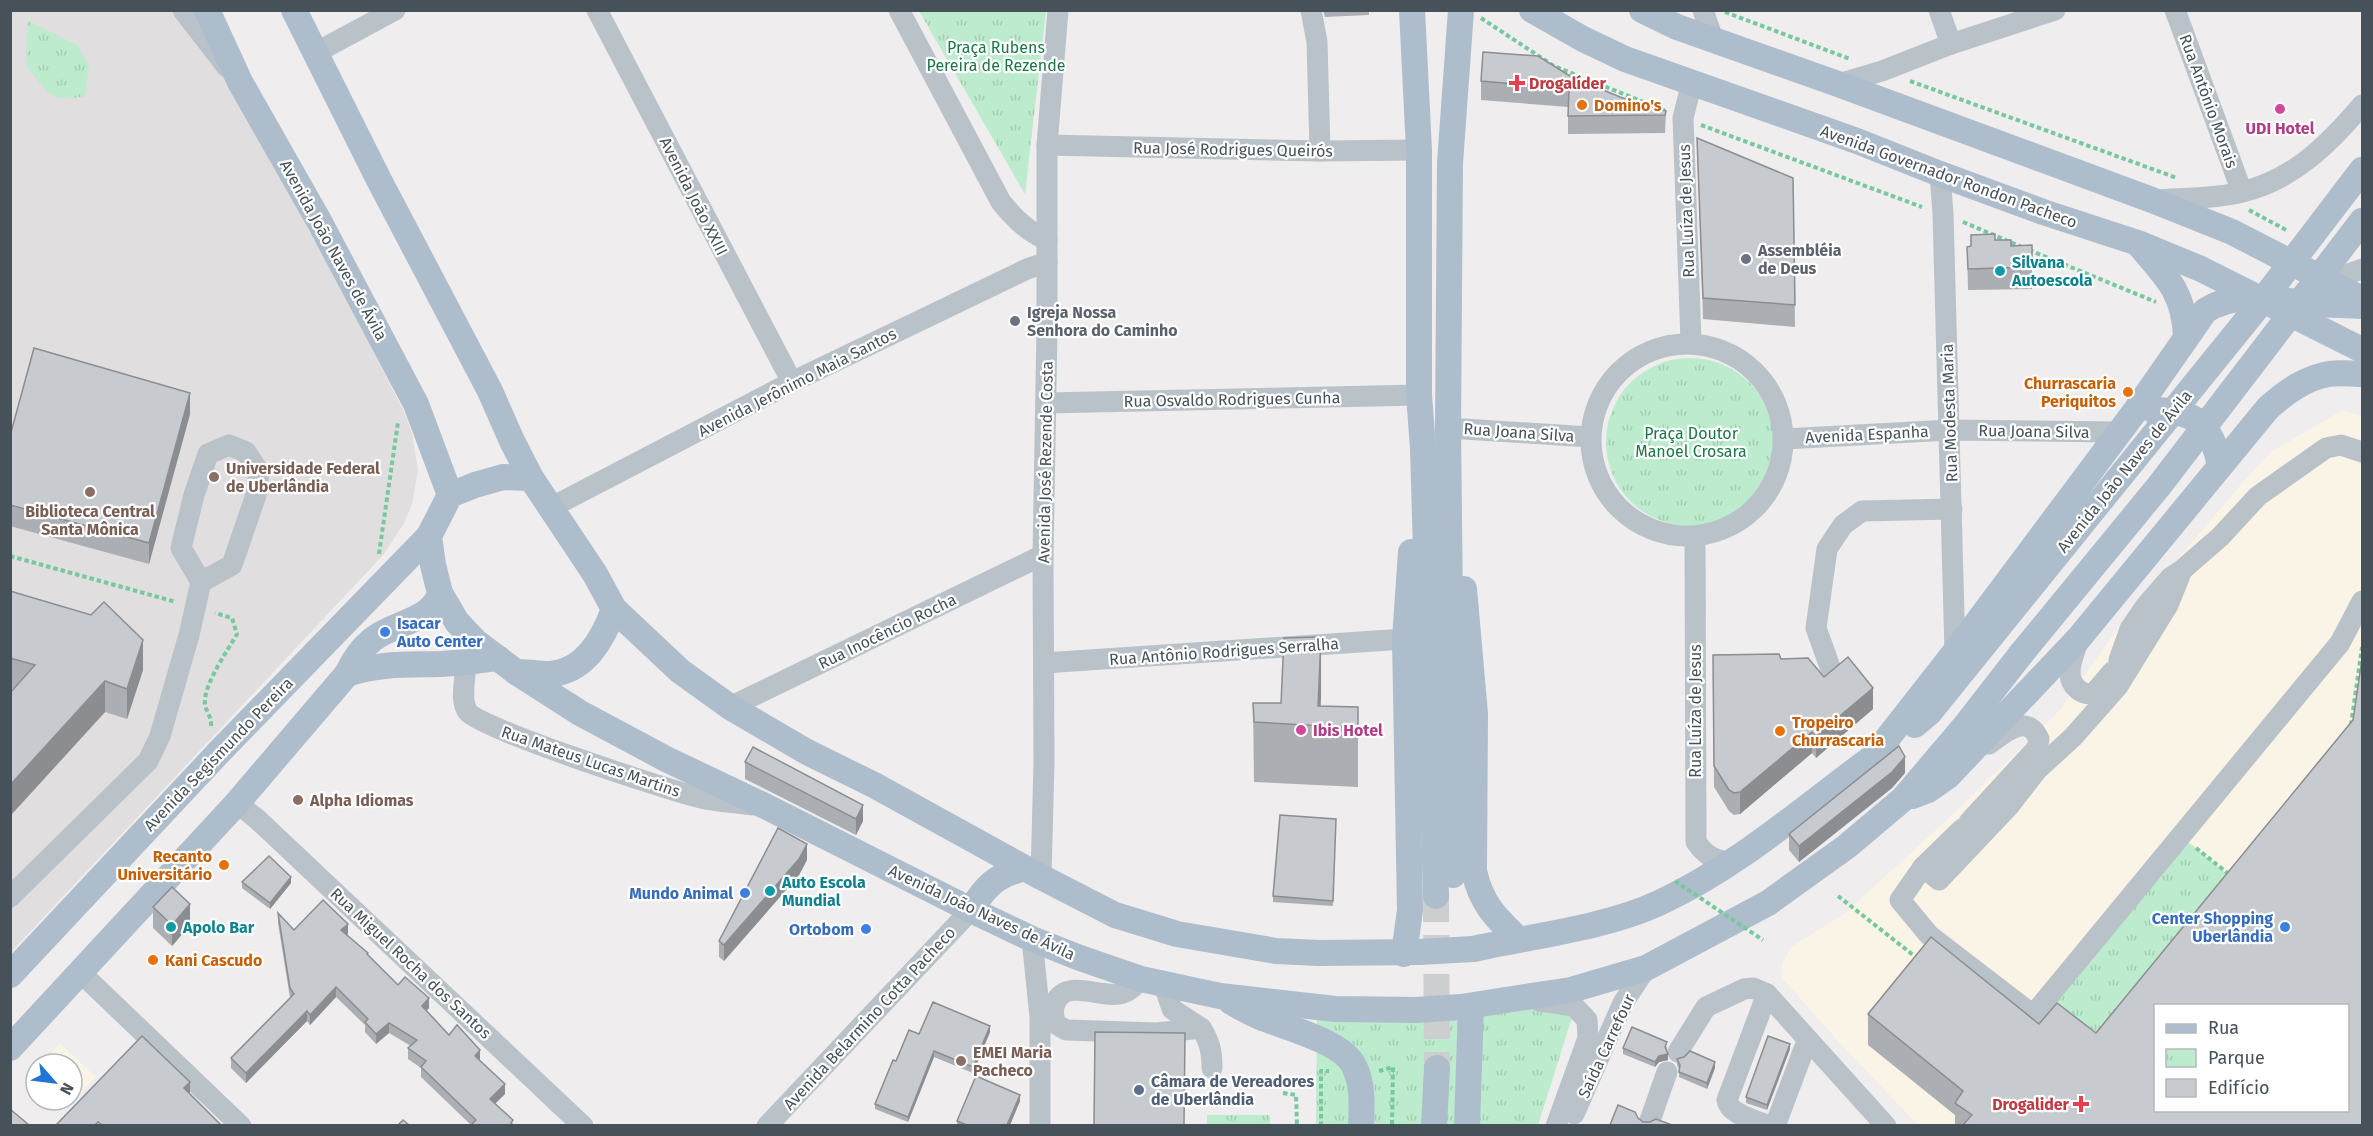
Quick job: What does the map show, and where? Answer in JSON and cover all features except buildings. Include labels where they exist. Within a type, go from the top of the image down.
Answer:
[{"type":"main road","name":"Avenida João Naves de Ávila","points":[[207,10],[240,82],[320,221],[405,380],[425,423],[450,495]]},
{"type":"main road","points":[[294,10],[379,180],[490,391],[531,478],[595,574],[614,609],[606,630],[581,662],[567,670],[549,674],[507,665],[395,664],[364,668],[347,674]]},
{"type":"main road","points":[[1412,10],[1419,150],[1419,395],[1445,896],[1450,163],[1471,14]]},
{"type":"main road","name":"Avenida Governador Rondon Pacheco","points":[[1532,10],[1583,39],[1625,59],[1857,141],[2043,212],[2138,243],[2229,282],[2362,350]]},
{"type":"main road","points":[[1642,10],[1677,27],[1838,84],[2152,200],[2232,232],[2362,299]]},
{"type":"main road","name":"Avenida João Naves de Ávila","points":[[614,609],[680,670],[730,707],[807,753],[874,785],[1032,873],[1115,915],[1177,934],[1276,951],[1320,953],[1412,953],[1473,949],[1603,922],[1658,904],[1732,863],[1929,713],[2259,304],[2362,170]]},
{"type":"main road","name":"Avenida João Naves de Ávila","points":[[507,665],[580,713],[666,759],[971,910],[1032,939],[1080,958],[1153,982],[1220,996],[1335,1009],[1416,1010],[1466,1006],[1572,990],[1646,969],[1768,903],[1846,847],[1903,799],[2159,486],[2362,221]]},
{"type":"main road","points":[[2138,243],[2168,280],[2180,299],[2185,325]]},
{"type":"main road","points":[[2229,282],[2329,281]]},
{"type":"main road","name":"Avenida João Naves de Ávila","points":[[1872,758],[1955,652],[2136,410],[2185,325],[2218,303],[2235,299],[2261,298]]},
{"type":"main road","points":[[2261,298],[2362,306]]},
{"type":"main road","name":"Avenida João Naves de Ávila","points":[[1903,799],[1928,790],[1948,776],[2079,638],[2268,408],[2286,392],[2307,380],[2331,373],[2362,374]]},
{"type":"main road","points":[[2136,410],[2173,410],[2190,417],[2210,432],[2220,466]]},
{"type":"main road","points":[[1412,953],[1405,639],[1415,500],[1422,448]]},
{"type":"main road","points":[[1449,457],[1468,618],[1475,714],[1474,871],[1479,892],[1488,908],[1518,939]]},
{"type":"main road","points":[[507,665],[475,641],[457,622],[440,593],[429,536],[450,495],[475,484],[503,477],[531,478]]},
{"type":"main road","name":"Avenida Segismundo Pereira","points":[[10,975],[220,750],[429,536]]},
{"type":"main road","points":[[10,1048],[237,803],[347,674],[356,656],[372,639],[432,609],[440,593]]},
{"type":"main road","points":[[971,910],[992,881],[1004,874],[1032,873]]},
{"type":"main road","points":[[1220,996],[1257,1016],[1305,1032],[1336,1049],[1353,1063],[1347,1075],[1362,1095],[1361,1125]]},
{"type":"main road","points":[[1466,1006],[1467,1125]]},
{"type":"main road","points":[[1434,1125],[1446,1068],[1451,1125]]},
{"type":"street","points":[[183,10],[240,82]]},
{"type":"street","points":[[317,52],[396,10]]},
{"type":"street","name":"Avenida João XXIII","points":[[597,10],[792,382]]},
{"type":"street","points":[[899,10],[1001,202],[1020,224],[1047,240]]},
{"type":"street","name":"Avenida José Rezende Costa","points":[[1032,873],[1044,764],[1043,555],[1047,145],[1058,10]]},
{"type":"street","points":[[1311,10],[1317,42],[1320,151]]},
{"type":"street","points":[[1704,10],[1713,39]]},
{"type":"street","points":[[1939,10],[1952,44]]},
{"type":"street","points":[[1838,84],[1882,71],[1952,44],[2055,10]]},
{"type":"street","name":"Rua Antônio Morais","points":[[2175,10],[2232,194]]},
{"type":"street","name":"Rua Luíza de Jesus","points":[[1691,341],[1683,118],[1692,82]]},
{"type":"street","points":[[2152,200],[2232,194],[2286,176],[2315,156],[2362,105]]},
{"type":"street","name":"Rua José Rodrigues Queirós","points":[[1047,145],[1320,151],[1419,150]]},
{"type":"street","name":"Rua Modesta Maria","points":[[1940,174],[1944,214],[1955,652]]},
{"type":"street","name":"Avenida Jerônimo Maia Santos","points":[[550,508],[792,382],[1027,269],[1047,262]]},
{"type":"street","points":[[2329,281],[2362,269]]},
{"type":"street","points":[[1691,341],[1738,357],[1753,368],[1777,403],[1784,439],[1780,468],[1765,499],[1740,522],[1695,537],[1672,537],[1637,524],[1608,497],[1593,464],[1590,437],[1593,416],[1615,376],[1653,349],[1691,341]]},
{"type":"street","name":"Rua Osvaldo Rodrigues Cunha","points":[[1046,403],[1419,395]]},
{"type":"street","name":"Rua Joana Silva","points":[[1448,428],[1590,437]]},
{"type":"street","name":"Rua Joana Silva","points":[[1950,430],[2118,432]]},
{"type":"street","name":"Avenida Espanha","points":[[1784,439],[1950,430]]},
{"type":"street","points":[[2079,638],[2069,676],[2072,686],[2084,694],[2094,693],[2118,664],[2130,629],[2145,607],[2171,577],[2232,526],[2258,496],[2326,448],[2341,444],[2362,452]]},
{"type":"street","points":[[10,897],[148,761],[160,736],[189,635],[201,582],[232,565],[256,495],[259,472],[246,452],[229,445],[208,454],[194,495],[181,548],[201,582]]},
{"type":"street","points":[[1830,667],[1816,628],[1827,549],[1843,525],[1862,511],[1952,509]]},
{"type":"street","name":"Rua Luíza de Jesus","points":[[1695,537],[1696,842],[1705,854],[1719,861],[1732,863]]},
{"type":"street","name":"Rua Inocêncio Rocha","points":[[730,707],[1043,555]]},
{"type":"street","points":[[1923,867],[1939,880],[2009,806],[2037,770],[2073,737],[2118,686],[2168,605],[2182,570]]},
{"type":"street","points":[[1948,776],[2010,729],[2019,726],[2029,728],[2037,734],[2039,739],[2037,748],[1923,867],[1900,900],[1929,935],[2033,1015],[2340,644],[2362,601]]},
{"type":"street","name":"Rua Antônio Rodrigues Serralha","points":[[1044,663],[1405,639]]},
{"type":"street","name":"Rua Mateus Lucas Martins","points":[[466,663],[463,695],[468,712],[480,722],[518,737],[701,798],[767,807]]},
{"type":"street","name":"Rua Miguel Rocha dos Santos","points":[[237,803],[266,827],[583,1125]]},
{"type":"street","name":"Avenida Belarmino Cotta Pacheco","points":[[767,1125],[971,910]]},
{"type":"street","points":[[1032,939],[1040,1017],[1040,1125]]},
{"type":"street","name":"Saída Carrefour","points":[[1570,1125],[1623,1004],[1646,969]]},
{"type":"street","points":[[81,973],[241,1125]]},
{"type":"street","points":[[1066,1030],[1056,1024],[1053,1013],[1058,998],[1065,993],[1087,991],[1122,994],[1153,982],[1179,1022]]},
{"type":"street","points":[[1678,1052],[1706,1007],[1744,988],[1753,988],[1767,994],[1807,1041],[1886,1125]]},
{"type":"street","points":[[1767,994],[1727,1100],[1733,1110],[1769,1125]]},
{"type":"street","points":[[1512,999],[1567,1004],[1574,1006],[1587,1020],[1588,1038],[1556,1125]]},
{"type":"street","points":[[1040,1017],[1050,1028],[1066,1030],[1157,1033],[1179,1022],[1201,1028],[1209,1040],[1212,1068]]},
{"type":"street","points":[[1775,1125],[1807,1041]]},
{"type":"street","points":[[1648,1125],[1667,1072]]},
{"type":"path","points":[[1722,10],[1882,71],[2185,180]]},
{"type":"path","points":[[1471,14],[1554,66],[1683,118],[1944,214],[2185,325]]},
{"type":"path","points":[[2232,194],[2291,233]]},
{"type":"path","points":[[10,556],[232,618],[237,634],[218,666],[205,704],[212,724],[209,733],[220,750]]},
{"type":"path","points":[[2349,736],[2362,644]]},
{"type":"path","points":[[2181,836],[2237,882]]},
{"type":"path","points":[[1674,881],[1763,940]]},
{"type":"path","points":[[1838,896],[1921,961]]},
{"type":"path","points":[[1321,1125],[1322,1071],[1347,1075],[1393,1067],[1392,1125]]},
{"type":"path","points":[[1283,1094],[1296,1095],[1297,1125]]},
{"type":"shaded area","name":"Universidade Federal de Uberlândia","points":[[11,11],[192,11],[334,274],[404,412],[412,433],[418,470],[412,504],[404,523],[384,554],[11,952]]},
{"type":"shaded area","name":"Center Shopping Uberlândia","points":[[2343,410],[2362,416],[2362,1125],[1918,1125],[1781,977],[1783,963],[1791,947],[1844,914],[1949,818],[2060,710],[2113,635],[2271,452]]},
{"type":"shaded area","points":[[60,1043],[70,1052],[52,1052]]},
{"type":"shaded area","points":[[84,1066],[96,1077],[84,1090]]},
{"type":"green space","name":"Praça Rubens Pereira de Rezende","points":[[919,11],[1046,11],[1025,194]]},
{"type":"green space","points":[[28,21],[77,45],[89,66],[85,96],[56,97],[44,88],[26,65]]},
{"type":"green space","name":"Praça Doutor Manoel Crosara","points":[[1690,358],[1722,364],[1737,372],[1749,383],[1760,395],[1768,410],[1774,442],[1768,474],[1760,489],[1749,501],[1737,512],[1722,520],[1690,526],[1658,520],[1643,512],[1631,501],[1620,489],[1612,474],[1606,442],[1612,410],[1620,395],[1631,383],[1643,372],[1658,364]]},
{"type":"green space","points":[[2181,836],[2237,882],[2124,1021],[2079,1051],[2033,1015]]},
{"type":"green space","points":[[1575,1008],[1538,1125],[1316,1126],[1317,1016]]},
{"type":"green space","points":[[1207,1115],[1270,1115],[1270,1125],[1207,1125]]},
{"type":"tunnel","points":[[1436,896],[1437,1068]]},
{"type":"place","name":"Drogalíder","points":[[1517,83]]},
{"type":"place","name":"Domino's","points":[[1582,105]]},
{"type":"place","name":"UDI Hotel","points":[[2280,109]]},
{"type":"place","name":"Assembléia de Deus","points":[[1746,259]]},
{"type":"place","name":"Silvana Autoescola","points":[[2000,271]]},
{"type":"place","name":"Igreja Nossa Senhora do Caminho","points":[[1015,321]]},
{"type":"place","name":"Churrascaria Periquitos","points":[[2128,392]]},
{"type":"place","name":"Universidade Federal de Uberlândia","points":[[214,477]]},
{"type":"place","name":"Biblioteca Central Santa Mônica","points":[[90,492]]},
{"type":"place","name":"Isacar Auto Center","points":[[385,632]]},
{"type":"place","name":"Ibis Hotel","points":[[1301,730]]},
{"type":"place","name":"Tropeiro Churrascaria","points":[[1780,731]]},
{"type":"place","name":"Alpha Idiomas","points":[[298,800]]},
{"type":"place","name":"Recanto Universitário","points":[[224,865]]},
{"type":"place","name":"Auto Escola Mundial","points":[[770,891]]},
{"type":"place","name":"Mundo Animal","points":[[745,893]]},
{"type":"place","name":"Apolo Bar","points":[[171,927]]},
{"type":"place","name":"Center Shopping Uberlândia","points":[[2285,927]]},
{"type":"place","name":"Ortobom","points":[[866,929]]},
{"type":"place","name":"Kani Cascudo","points":[[153,960]]},
{"type":"place","name":"EMEI Maria Pacheco","points":[[961,1061]]},
{"type":"place","name":"Câmara de Vereadores de Uberlândia","points":[[1139,1090]]},
{"type":"place","name":"Drogalider","points":[[2081,1104]]}]
